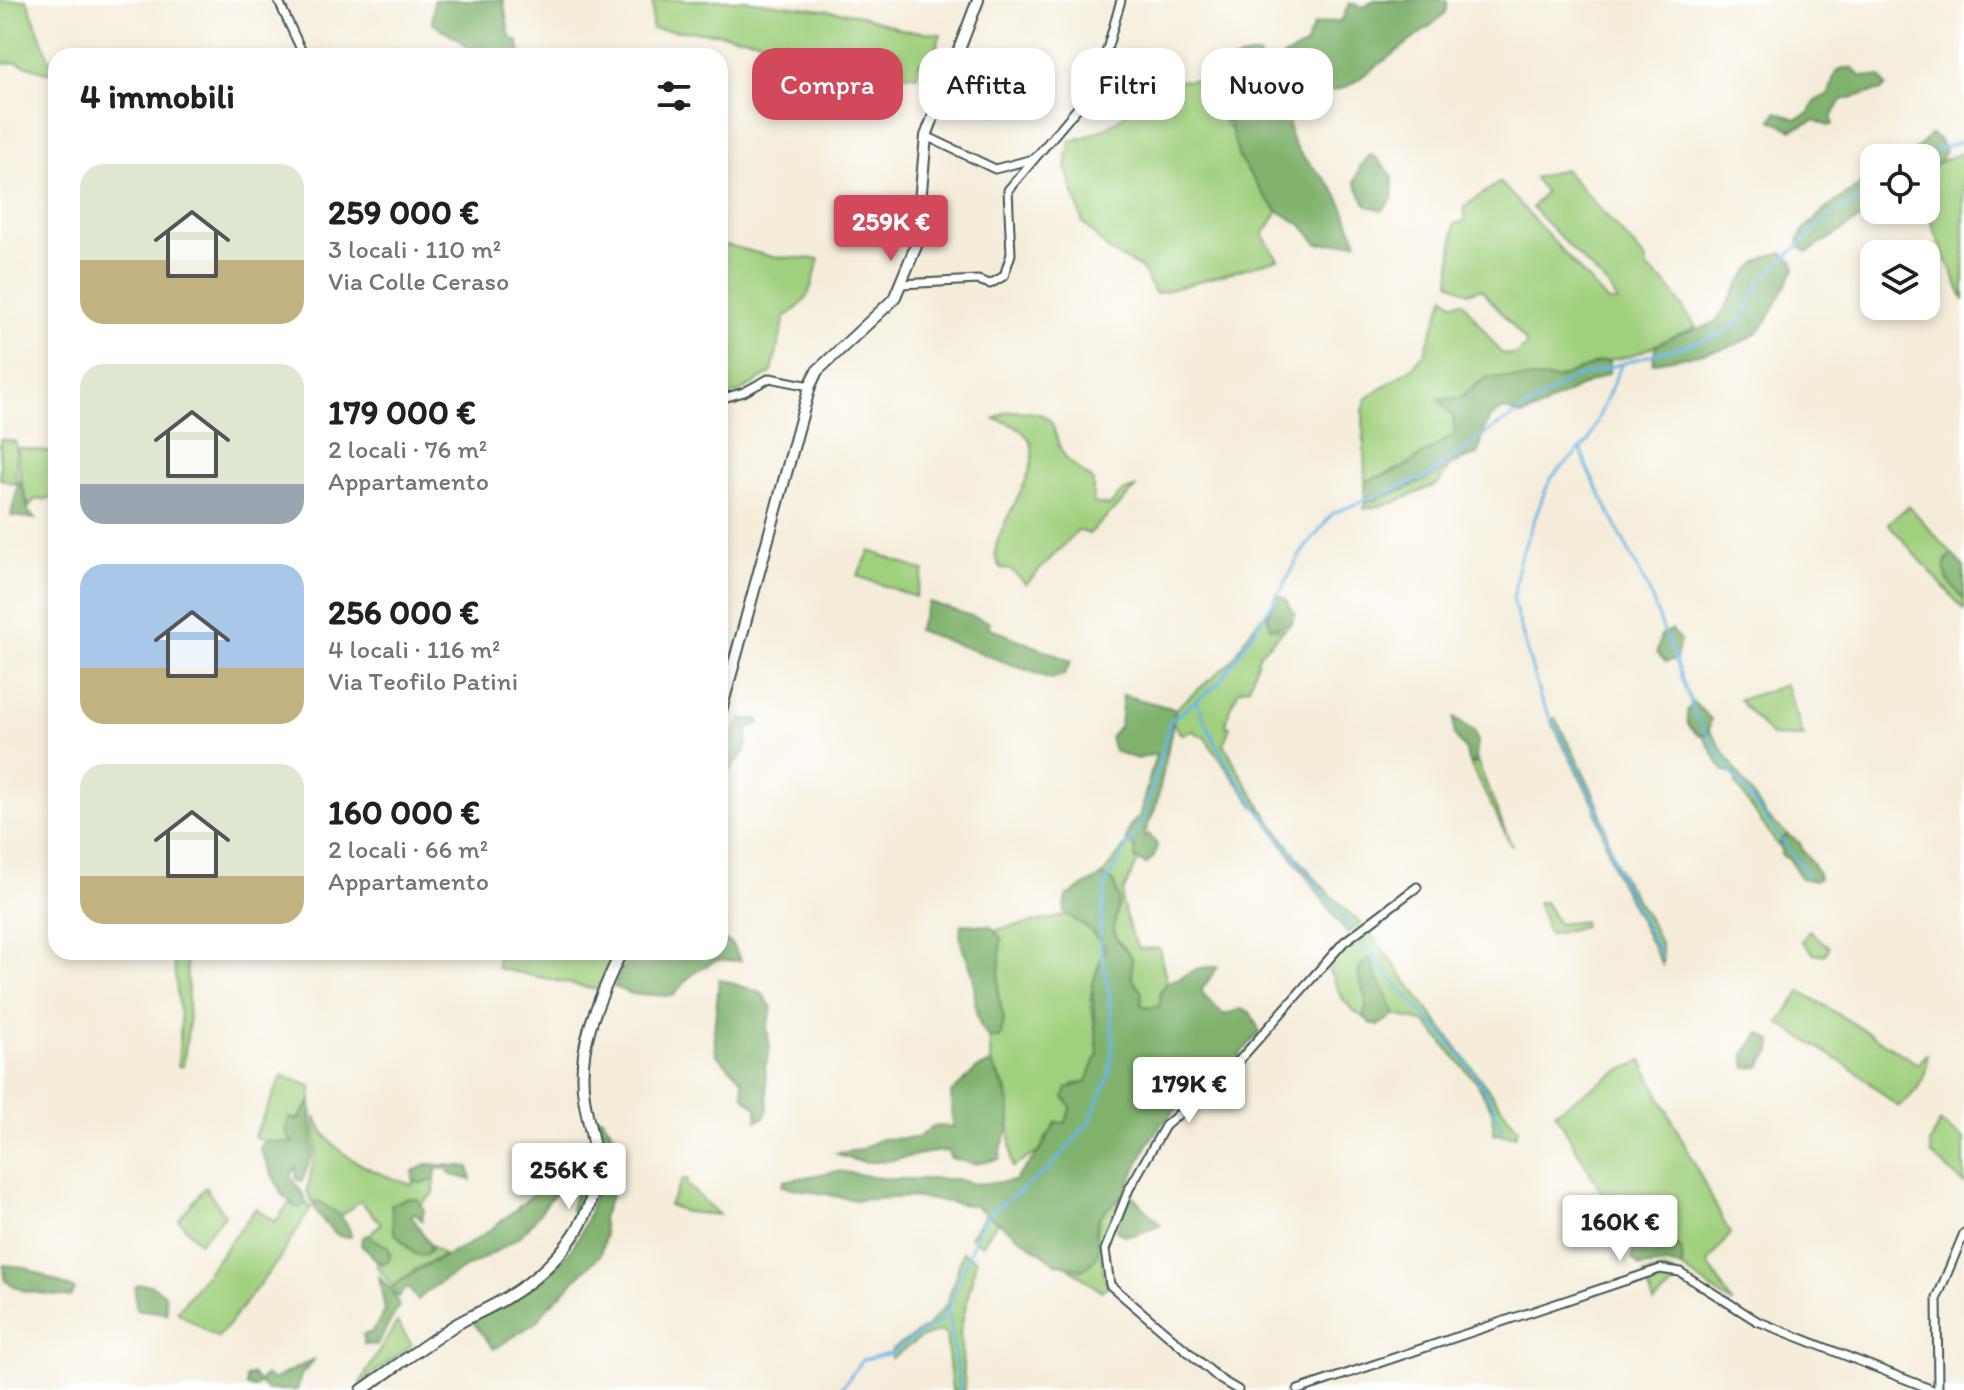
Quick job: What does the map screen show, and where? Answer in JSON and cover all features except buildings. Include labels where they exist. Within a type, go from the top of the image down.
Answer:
[{"type":"street","points":[[278,0],[300,48]]},
{"type":"street","points":[[728,685],[810,386],[817,371],[894,299],[916,246],[926,136],[978,0]]},
{"type":"street","points":[[901,284],[978,280],[990,284],[1004,276],[1011,254],[1008,190],[1097,85],[1121,0]]},
{"type":"street","points":[[926,136],[995,169],[1035,158]]},
{"type":"street","points":[[728,397],[770,378],[810,386]]},
{"type":"street","points":[[1238,1390],[1221,1380],[1120,1295],[1107,1276],[1105,1250],[1129,1189],[1165,1126],[1236,1064],[1344,942],[1417,887]]},
{"type":"street","points":[[362,1390],[455,1325],[508,1298],[559,1254],[581,1227],[590,1205],[596,1166],[583,1096],[586,1038],[592,1015],[617,960]]},
{"type":"street","points":[[1298,1390],[1660,1269],[1680,1272],[1757,1321],[1936,1390],[1937,1298],[1964,1233]]},
{"type":"green space","points":[[0,0],[27,0],[48,56],[48,73],[16,62],[0,64]]},
{"type":"green space","points":[[434,0],[503,0],[510,37],[518,42],[520,48],[468,48],[432,23]]},
{"type":"green space","points":[[653,0],[744,0],[856,14],[904,30],[941,34],[936,48],[919,48],[917,76],[903,74],[903,48],[813,48],[714,33],[652,29]]},
{"type":"green space","points":[[1374,0],[1447,0],[1446,12],[1430,26],[1348,86],[1333,91],[1333,48],[1301,48],[1305,46],[1314,25],[1342,20],[1349,3],[1365,7]]},
{"type":"green space","points":[[1852,68],[1860,76],[1881,77],[1886,86],[1882,90],[1842,100],[1831,119],[1833,124],[1828,126],[1815,120],[1791,130],[1771,120],[1777,112],[1796,119],[1810,113],[1815,101],[1829,94],[1836,71]]},
{"type":"green space","points":[[1200,80],[1201,120],[1222,120],[1235,134],[1239,158],[1278,211],[1263,235],[1278,259],[1155,294],[1141,268],[1109,251],[1083,223],[1066,167],[1070,141],[1094,133],[1117,120],[1185,120],[1185,81]]},
{"type":"green space","points":[[1225,120],[1290,120],[1295,145],[1336,192],[1357,242],[1318,244],[1302,225],[1278,211],[1239,158],[1230,124]]},
{"type":"green space","points":[[1931,134],[1939,139],[1945,151],[1940,162],[1940,144],[1921,144]]},
{"type":"green space","points":[[1964,152],[1964,301],[1932,224],[1940,224],[1940,161]]},
{"type":"green space","points":[[1370,155],[1376,157],[1393,177],[1393,197],[1383,210],[1367,206],[1355,182],[1360,167]]},
{"type":"green space","points":[[1564,169],[1645,259],[1647,269],[1667,284],[1696,327],[1631,356],[1594,363],[1573,375],[1557,379],[1487,377],[1459,398],[1440,399],[1453,417],[1455,434],[1402,468],[1365,482],[1363,411],[1366,399],[1413,367],[1425,352],[1445,295],[1452,303],[1463,302],[1501,353],[1515,355],[1526,346],[1525,340],[1481,289],[1468,293],[1450,282],[1454,224],[1466,220],[1464,207],[1500,182],[1608,302],[1618,302],[1608,286],[1532,208],[1545,192],[1534,178]]},
{"type":"green space","points":[[1860,185],[1860,219],[1808,252],[1801,248],[1798,241],[1804,230],[1823,211]]},
{"type":"green space","points":[[728,245],[773,257],[819,259],[806,299],[785,317],[772,372],[738,393],[728,395]]},
{"type":"green space","points":[[1783,253],[1793,261],[1795,269],[1771,313],[1755,334],[1720,349],[1653,363],[1655,348],[1678,334],[1715,323],[1750,269],[1759,261]]},
{"type":"green space","points":[[1602,361],[1609,362],[1609,373],[1549,402],[1543,408],[1522,416],[1504,409],[1497,413],[1485,428],[1478,455],[1365,503],[1365,482],[1402,468],[1455,434],[1453,417],[1438,398],[1445,401],[1459,398],[1487,377],[1557,379]]},
{"type":"green space","points":[[1006,412],[1042,415],[1052,423],[1066,459],[1093,481],[1093,503],[1109,506],[1122,492],[1137,487],[1089,534],[1078,530],[1026,584],[1011,570],[1000,568],[995,556],[999,538],[1027,478],[1032,459],[1031,442],[1019,429],[995,419]]},
{"type":"green space","points":[[0,439],[16,442],[16,484],[0,479]]},
{"type":"green space","points":[[18,448],[48,452],[48,499],[34,500],[29,507],[20,477]]},
{"type":"green space","points":[[1448,469],[1438,484],[1393,503],[1364,509],[1365,503],[1402,491]]},
{"type":"green space","points":[[20,477],[29,513],[36,519],[11,516]]},
{"type":"green space","points":[[1909,506],[1952,554],[1945,561],[1964,600],[1964,610],[1888,523]]},
{"type":"green space","points":[[870,551],[924,571],[915,597],[857,576]]},
{"type":"green space","points":[[1952,554],[1964,567],[1964,600],[1948,581],[1944,566]]},
{"type":"green space","points":[[1277,594],[1286,599],[1295,613],[1291,624],[1271,628],[1267,617]]},
{"type":"green space","points":[[929,602],[990,622],[988,627],[1071,661],[1064,675],[1051,679],[917,630]]},
{"type":"green space","points":[[1268,610],[1267,617],[1278,630],[1286,628],[1260,653],[1249,687],[1239,690],[1230,707],[1226,726],[1230,727],[1224,743],[1264,811],[1254,806],[1204,737],[1193,731],[1181,734],[1173,723],[1175,709],[1232,661]]},
{"type":"green space","points":[[1672,630],[1680,641],[1676,659],[1666,662],[1657,653],[1661,635]]},
{"type":"green space","points":[[1786,685],[1804,737],[1771,736],[1739,700]]},
{"type":"green space","points":[[1123,695],[1175,709],[1156,805],[1144,837],[1149,834],[1157,845],[1154,857],[1146,864],[1135,859],[1135,847],[1126,840],[1129,827],[1139,817],[1156,754],[1137,759],[1114,751],[1110,737],[1120,725]]},
{"type":"green space","points":[[1693,702],[1711,719],[1708,734],[1698,735],[1688,725],[1687,711]]},
{"type":"green space","points":[[1454,718],[1474,731],[1478,742],[1475,764],[1468,761],[1466,751],[1454,735]]},
{"type":"green space","points":[[1555,718],[1594,795],[1622,877],[1659,941],[1662,965],[1615,872],[1594,805],[1551,721]]},
{"type":"green space","points":[[743,719],[758,719],[760,723],[749,729],[745,752],[728,772],[728,741]]},
{"type":"green space","points":[[1710,731],[1767,817],[1788,835],[1781,839],[1778,846],[1736,785],[1736,775],[1724,771],[1703,736]]},
{"type":"green space","points":[[1475,756],[1512,847],[1470,764],[1475,764]]},
{"type":"green space","points":[[1266,815],[1322,886],[1361,923],[1347,933],[1267,822]]},
{"type":"green space","points":[[1788,835],[1800,843],[1819,878],[1815,881],[1801,878],[1790,860],[1781,855],[1781,839]]},
{"type":"green space","points":[[1127,843],[1135,847],[1138,861],[1123,892],[1122,903],[1132,937],[1140,949],[1159,948],[1167,982],[1160,993],[1160,1006],[1149,1008],[1141,1005],[1142,993],[1132,978],[1132,957],[1117,940],[1113,929],[1119,901],[1114,882],[1102,876]]},
{"type":"green space","points":[[1102,876],[1114,882],[1119,901],[1113,929],[1117,940],[1132,957],[1132,978],[1142,993],[1141,1005],[1149,1008],[1160,1006],[1160,993],[1167,982],[1201,968],[1218,967],[1202,989],[1203,995],[1224,1015],[1240,1009],[1250,1012],[1260,1032],[1239,1055],[1245,1063],[1237,1078],[1224,1086],[1215,1077],[1179,1107],[1155,1133],[1124,1192],[1099,1218],[1096,1225],[1098,1250],[1091,1263],[1082,1270],[1056,1263],[975,1206],[911,1197],[856,1200],[782,1186],[784,1181],[838,1171],[888,1179],[955,1179],[975,1184],[1014,1181],[1040,1151],[1056,1122],[1065,1123],[1071,1107],[1064,1097],[1067,1088],[1086,1083],[1098,1054],[1092,986],[1105,948],[1090,930],[1064,912],[1067,896]]},
{"type":"green space","points":[[1537,902],[1545,902],[1558,924],[1583,921],[1584,926],[1549,935]]},
{"type":"green space","points":[[1069,915],[1090,930],[1105,948],[1091,997],[1097,1062],[1086,1083],[1073,1084],[1064,1097],[1071,1106],[1065,1124],[1046,1136],[1040,1151],[1012,1167],[1007,1089],[991,1063],[989,1038],[1000,1038],[1004,1019],[998,995],[1001,939],[995,930]]},
{"type":"green space","points":[[962,924],[991,926],[1001,939],[998,995],[1004,1019],[1000,1038],[989,1038],[979,1023],[972,972],[961,943]]},
{"type":"green space","points":[[1368,930],[1518,1129],[1515,1136],[1494,1134],[1492,1110],[1477,1083],[1426,1023],[1395,1015],[1369,959],[1358,970],[1368,1002],[1364,1017],[1345,1001],[1326,964],[1347,943]]},
{"type":"green space","points":[[1809,930],[1829,947],[1825,955],[1814,954],[1802,941]]},
{"type":"green space","points":[[728,942],[741,961],[716,960],[728,960]]},
{"type":"green space","points":[[1369,958],[1395,1015],[1379,1025],[1370,1023],[1364,1017],[1367,1000],[1359,973]]},
{"type":"green space","points":[[173,960],[186,960],[189,1022],[183,1066],[178,1066],[181,1021]]},
{"type":"green space","points":[[498,960],[609,960],[611,964],[599,990],[497,968]]},
{"type":"green space","points":[[626,960],[716,960],[691,975],[673,996],[632,994],[614,987]]},
{"type":"green space","points":[[719,979],[762,993],[772,1008],[767,1027],[770,1049],[765,1067],[768,1108],[765,1117],[757,1121],[757,1108],[744,1097],[742,1080],[716,1054],[714,1032]]},
{"type":"green space","points":[[1801,991],[1918,1064],[1927,1054],[1923,1078],[1911,1096],[1898,1107],[1857,1072],[1779,1023]]},
{"type":"green space","points":[[1760,1033],[1772,1041],[1771,1051],[1759,1067],[1746,1068],[1744,1054]]},
{"type":"green space","points":[[1642,1061],[1730,1234],[1708,1263],[1733,1304],[1682,1268],[1683,1259],[1661,1237],[1634,1248],[1555,1112],[1615,1073]]},
{"type":"green space","points":[[991,1063],[1007,1094],[1010,1111],[1000,1159],[974,1164],[950,1158],[948,1151],[864,1162],[836,1153],[861,1150],[880,1139],[918,1138],[933,1126],[953,1127],[951,1093],[977,1069]]},
{"type":"green space","points":[[282,1076],[312,1086],[311,1102],[297,1120],[289,1119],[286,1134],[294,1143],[279,1145],[254,1136]]},
{"type":"green space","points":[[311,1102],[313,1153],[302,1181],[296,1179],[296,1167],[290,1176],[305,1197],[305,1205],[299,1208],[282,1195],[260,1149],[264,1141],[294,1143],[286,1134],[289,1118],[297,1120]]},
{"type":"green space","points":[[315,1116],[331,1142],[354,1161],[412,1185],[413,1181],[423,1183],[435,1180],[434,1193],[421,1204],[417,1199],[391,1205],[397,1233],[409,1249],[416,1255],[431,1251],[430,1245],[444,1255],[414,1270],[393,1287],[377,1267],[377,1261],[382,1264],[389,1261],[391,1252],[369,1236],[381,1223],[360,1201],[340,1216],[316,1202],[314,1206],[307,1191],[316,1151]]},
{"type":"green space","points":[[594,1116],[602,1118],[615,1137],[621,1157],[616,1183],[602,1218],[605,1237],[600,1255],[538,1321],[494,1349],[472,1321],[506,1304],[558,1265],[588,1217],[595,1188],[597,1154]]},
{"type":"green space","points":[[1940,1122],[1964,1139],[1964,1184],[1931,1154],[1930,1144]]},
{"type":"green space","points":[[578,1145],[588,1149],[592,1174],[580,1219],[575,1218],[571,1210],[577,1183],[571,1180],[557,1191],[525,1232],[441,1282],[418,1300],[407,1287],[398,1297],[392,1291],[399,1306],[377,1345],[364,1344],[363,1335],[372,1332],[385,1311],[379,1277],[390,1289],[482,1235],[529,1198],[562,1154]]},
{"type":"green space","points":[[429,1164],[469,1167],[471,1180],[451,1175],[447,1168],[436,1169],[435,1180],[423,1183],[413,1181],[413,1171]]},
{"type":"green space","points":[[683,1179],[688,1179],[686,1184],[719,1215],[685,1212],[669,1205]]},
{"type":"green space","points":[[205,1187],[225,1215],[199,1243],[179,1220]]},
{"type":"green space","points":[[1130,1193],[1161,1225],[1132,1235],[1116,1230]]},
{"type":"green space","points":[[1123,1195],[1102,1251],[1108,1286],[1101,1291],[1068,1267],[1082,1270],[1097,1234],[1100,1216]]},
{"type":"green space","points":[[409,1198],[417,1199],[424,1210],[422,1220],[414,1213],[411,1215],[430,1245],[427,1254],[416,1255],[394,1232],[391,1204]]},
{"type":"green space","points":[[318,1201],[344,1220],[351,1237],[339,1236],[324,1222],[314,1206]]},
{"type":"green space","points":[[306,1202],[311,1208],[277,1262],[218,1338],[177,1312],[256,1208],[275,1222],[289,1203],[296,1207]]},
{"type":"green space","points":[[986,1213],[997,1222],[982,1245],[970,1237]]},
{"type":"green space","points":[[367,1235],[388,1247],[390,1257],[386,1263],[377,1261],[361,1245],[362,1238]]},
{"type":"green space","points":[[1661,1237],[1671,1239],[1682,1250],[1682,1268],[1667,1264],[1640,1267],[1632,1259],[1634,1248]]},
{"type":"green space","points":[[963,1252],[976,1260],[960,1332],[965,1390],[952,1390],[946,1335],[940,1331],[922,1337],[891,1358],[891,1350],[928,1326],[947,1304]]},
{"type":"green space","points":[[4,1265],[24,1267],[75,1290],[70,1297],[24,1291],[5,1281]]},
{"type":"green space","points":[[1664,1270],[1683,1276],[1654,1303],[1644,1274]]},
{"type":"green space","points":[[151,1285],[165,1294],[167,1313],[136,1309],[135,1287]]},
{"type":"green space","points":[[397,1322],[412,1345],[359,1384]]},
{"type":"green space","points":[[315,1359],[301,1375],[297,1390],[266,1390],[260,1383],[254,1388],[246,1386],[246,1377],[252,1374],[259,1382],[266,1375],[272,1380]]},
{"type":"waterway","points":[[1940,149],[1964,140]]},
{"type":"waterway","points":[[1281,590],[1300,555],[1333,513],[1431,475],[1476,440],[1573,378],[1719,335],[1744,319],[1760,283],[1828,217],[1860,199]]},
{"type":"waterway","points":[[1621,365],[1588,442],[1552,477],[1545,491],[1519,561],[1513,600],[1540,698],[1594,800],[1617,870],[1661,956]]},
{"type":"waterway","points":[[1581,448],[1587,468],[1648,589],[1697,719],[1734,776],[1808,875]]},
{"type":"waterway","points":[[892,1352],[939,1322],[952,1301],[978,1229],[991,1212],[1048,1170],[1089,1122],[1109,1076],[1113,1044],[1110,998],[1099,938],[1106,883],[1144,818],[1170,721],[1220,682],[1279,593]]},
{"type":"waterway","points":[[1197,701],[1210,732],[1245,791],[1351,929]]},
{"type":"waterway","points":[[1356,936],[1461,1055],[1493,1106],[1501,1131]]},
{"type":"waterway","points":[[948,1311],[960,1390]]},
{"type":"waterway","points":[[840,1390],[862,1360],[891,1353]]}]
